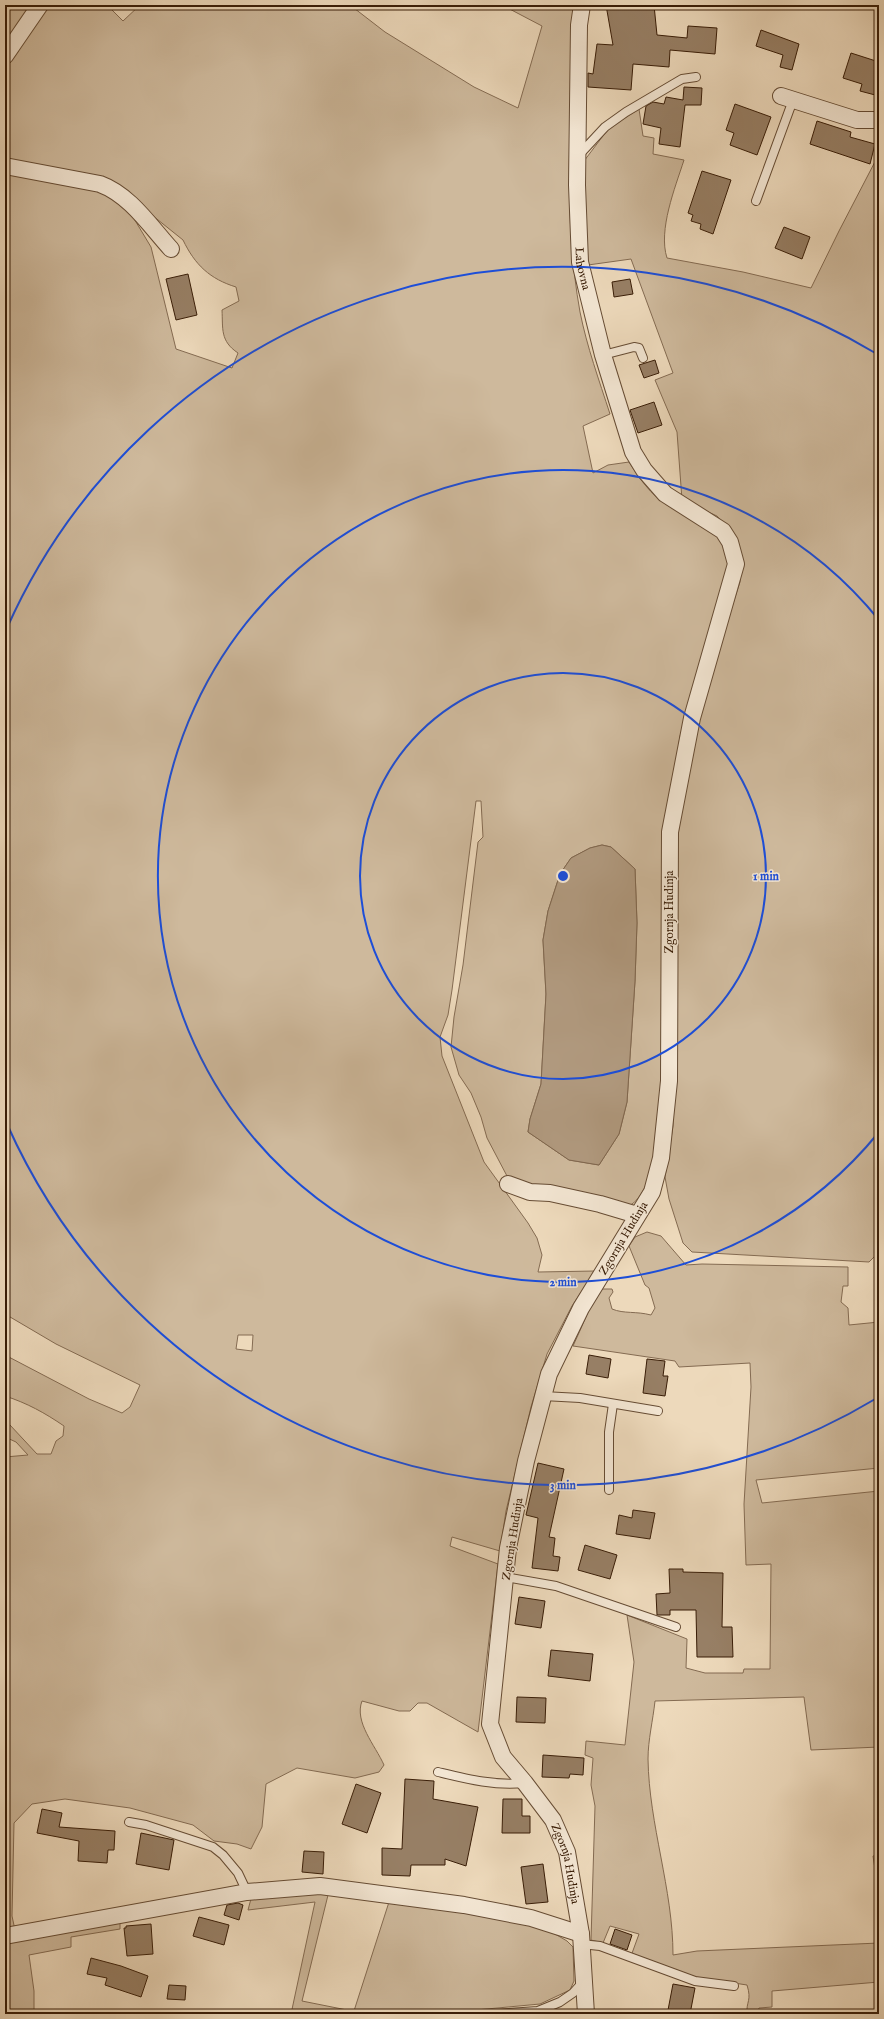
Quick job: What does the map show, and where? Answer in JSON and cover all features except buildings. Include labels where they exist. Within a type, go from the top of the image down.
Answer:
[{"type":"street","points":[[5,56],[40,5]]},
{"type":"street","name":"Lahovna","points":[[582,5],[579,25],[577,185],[580,262],[602,355],[633,452],[644,470],[665,494],[681,506]]},
{"type":"street","points":[[787,98],[857,120],[879,120]]},
{"type":"street","points":[[5,166],[100,184],[112,189],[125,199],[171,249]]},
{"type":"street","name":"Zgornja Hudinja","points":[[586,2014],[581,1939],[566,1852],[553,1820],[525,1782],[503,1757],[490,1724],[508,1548],[526,1461],[549,1374],[581,1308],[652,1192],[661,1158],[669,1081],[670,832],[692,718],[736,564],[730,542],[723,531],[708,520],[681,506]]},
{"type":"street","points":[[508,1184],[530,1192],[550,1193],[600,1204],[637,1215]]},
{"type":"street","points":[[5,1936],[247,1892],[320,1886],[464,1906],[531,1918],[581,1939]]},
{"type":"lane","points":[[578,157],[605,127],[626,112],[682,79],[696,77]]},
{"type":"lane","points":[[756,201],[787,98]]},
{"type":"lane","points":[[602,355],[634,347],[639,348],[643,358]]},
{"type":"lane","points":[[543,1396],[580,1398],[658,1412]]},
{"type":"lane","points":[[610,1490],[609,1432],[613,1404]]},
{"type":"lane","points":[[505,1577],[556,1586],[676,1627]]},
{"type":"lane","points":[[438,1772],[475,1781],[505,1785],[525,1782]]},
{"type":"lane","points":[[129,1822],[146,1825],[213,1847],[224,1855],[238,1873],[247,1892]]},
{"type":"lane","points":[[581,1939],[695,1981],[734,1986]]},
{"type":"lane","points":[[494,2014],[538,2011],[560,2002],[573,1993],[584,1982]]},
{"type":"shaded area","points":[[5,5],[35,5],[5,49]]},
{"type":"shaded area","points":[[44,5],[107,5],[123,21],[140,5],[350,5],[385,32],[474,87],[518,108],[542,26],[502,5],[576,5],[573,25],[569,169],[571,241],[580,312],[586,338],[610,414],[583,426],[593,473],[608,465],[629,462],[646,486],[661,501],[715,533],[722,542],[727,553],[729,567],[727,585],[680,736],[665,839],[662,1114],[655,1155],[646,1186],[639,1198],[629,1206],[613,1208],[585,1196],[530,1185],[507,1176],[487,1138],[481,1117],[471,1093],[459,1075],[451,1047],[478,842],[483,837],[481,801],[476,801],[452,990],[448,1015],[440,1037],[442,1056],[484,1162],[537,1238],[542,1255],[538,1272],[595,1271],[572,1306],[547,1354],[531,1407],[506,1511],[500,1551],[452,1537],[450,1546],[498,1564],[478,1732],[427,1703],[418,1703],[410,1711],[399,1711],[362,1701],[360,1709],[363,1725],[384,1765],[379,1772],[355,1778],[297,1768],[266,1784],[262,1827],[251,1849],[237,1844],[214,1841],[193,1825],[130,1808],[65,1799],[32,1804],[14,1823],[12,1916],[15,1930],[5,1931],[5,1457],[28,1455],[16,1442],[5,1437],[5,1422],[10,1425],[37,1454],[51,1454],[56,1441],[63,1436],[64,1426],[36,1409],[5,1396],[5,1355],[89,1399],[122,1413],[130,1407],[140,1385],[56,1344],[5,1314],[5,171],[106,190],[127,207],[151,247],[176,349],[232,368],[238,353],[228,344],[225,339],[222,310],[239,301],[236,287],[218,280],[204,270],[193,257],[183,240],[117,187],[99,180],[5,161],[5,63]],"holes":[[[602,845],[611,847],[635,869],[637,923],[635,981],[627,1102],[619,1134],[599,1165],[569,1160],[528,1132],[530,1119],[541,1084],[546,994],[543,940],[548,911],[560,874],[571,858],[590,848]],[[238,1335],[253,1335],[252,1351],[236,1349]]]},
{"type":"shaded area","points":[[639,109],[643,136],[654,138],[653,154],[684,160],[672,196],[666,222],[665,247],[667,258],[743,272],[811,288],[879,154],[879,1252],[869,1262],[692,1252],[683,1243],[669,1199],[665,1177],[673,1126],[678,836],[687,772],[694,740],[720,645],[740,582],[741,572],[733,533],[717,516],[682,500],[677,432],[655,380],[673,373],[631,259],[588,265],[584,222],[584,161],[609,128]]},
{"type":"shaded area","points":[[602,845],[611,847],[635,869],[637,923],[635,981],[627,1102],[619,1134],[599,1165],[569,1160],[528,1132],[530,1119],[541,1084],[546,994],[543,940],[548,911],[560,874],[571,858],[590,848]]},
{"type":"shaded area","points":[[647,1232],[661,1236],[686,1265],[848,1267],[848,1286],[843,1286],[841,1302],[848,1308],[849,1325],[879,1322],[879,1468],[756,1480],[762,1503],[879,1491],[879,1747],[811,1750],[804,1697],[655,1701],[648,1752],[649,1784],[669,1906],[673,1955],[697,1951],[879,1943],[879,1982],[772,1991],[772,2007],[759,2008],[757,2014],[747,2014],[749,1994],[747,1985],[695,1977],[631,1956],[639,1934],[610,1926],[603,1943],[591,1940],[595,1806],[591,1785],[593,1758],[585,1755],[586,1741],[625,1745],[634,1662],[627,1615],[687,1639],[686,1668],[705,1673],[743,1673],[744,1669],[770,1669],[771,1564],[746,1565],[744,1504],[751,1387],[750,1363],[679,1367],[675,1361],[573,1346],[599,1289],[612,1289],[613,1292],[609,1298],[612,1309],[651,1315],[655,1308],[649,1288],[645,1285],[629,1246],[635,1237]]},
{"type":"shaded area","points":[[879,1855],[879,1895],[873,1856]]},
{"type":"shaded area","points":[[329,1891],[302,2001],[347,2010],[352,2014],[291,2014],[315,1902],[248,1910],[252,1895]]},
{"type":"shaded area","points":[[389,1902],[527,1922],[550,1931],[567,1941],[573,1947],[574,1981],[570,1990],[540,2004],[476,2010],[463,2014],[353,2014]]},
{"type":"shaded area","points":[[120,1921],[120,1929],[71,1937],[71,1947],[29,1955],[34,1991],[34,2014],[5,2014],[5,1939]]}]
